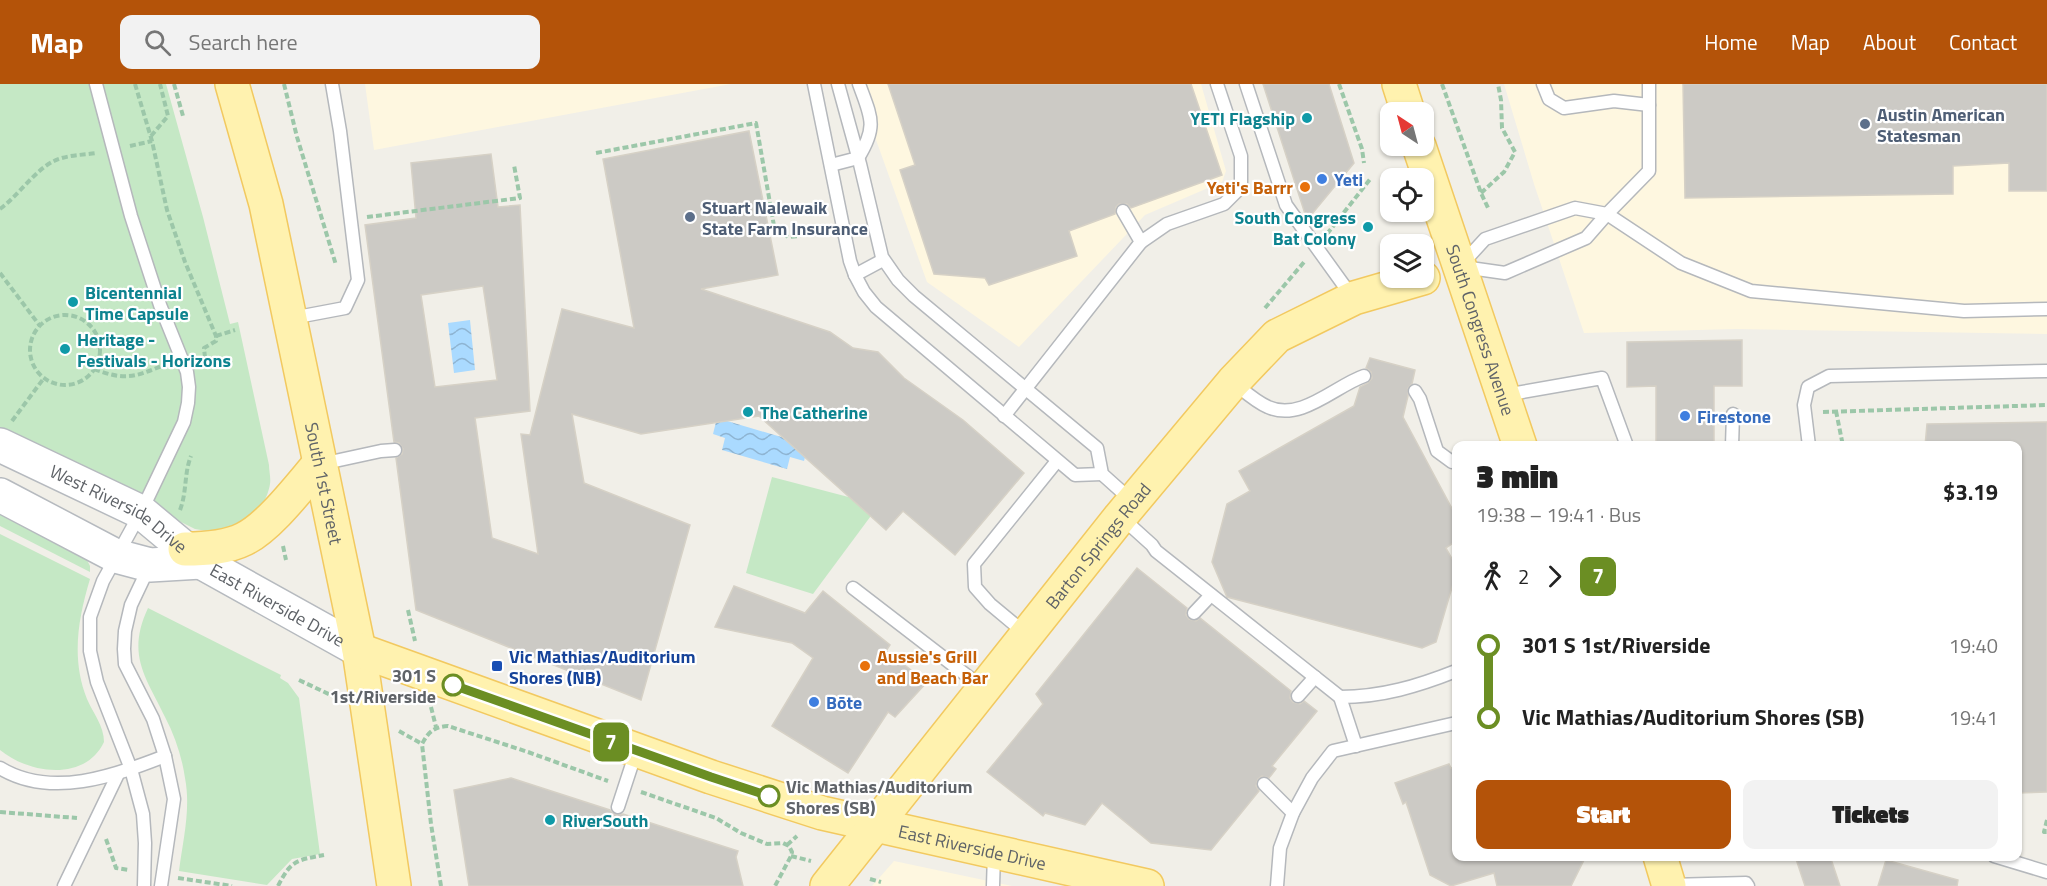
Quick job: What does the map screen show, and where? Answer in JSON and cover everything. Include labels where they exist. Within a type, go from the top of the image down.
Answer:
[{"type":"main road","name":"South 1st Street","points":[[232,84],[266,204],[359,650],[394,886]]},
{"type":"main road","points":[[1399,84],[1405,102]]},
{"type":"main road","name":"South Congress Avenue","points":[[1422,156],[1503,396],[1515,441]]},
{"type":"main road","name":"Barton Springs Road","points":[[1434,274],[1459,267]]},
{"type":"main road","name":"Barton Springs Road","points":[[827,886],[1126,509],[1233,382],[1277,336],[1354,298],[1387,288]]},
{"type":"main road","points":[[193,556],[244,539],[273,516],[319,464]]},
{"type":"main road","name":"East Riverside Drive","points":[[359,650],[637,751],[822,813],[994,852],[1071,874],[1147,886]]},
{"type":"street","name":"West Riverside Drive","points":[[3,437],[141,512],[193,556]]},
{"type":"street","name":"West Riverside Drive","points":[[0,495],[116,556],[150,565],[193,556]]},
{"type":"street","name":"East Riverside Drive","points":[[193,556],[359,650]]},
{"type":"lane","points":[[96,84],[131,216],[160,305],[187,372],[189,387],[184,422],[141,512],[103,581],[90,617],[90,651],[97,681],[131,769],[142,814],[145,843],[144,886]]},
{"type":"lane","points":[[291,318],[345,308],[358,280],[332,84]]},
{"type":"lane","points":[[814,84],[855,275],[864,292],[876,307],[1075,475],[1102,474]]},
{"type":"lane","points":[[838,84],[883,260],[897,280],[1097,448],[1102,474],[1156,551],[1340,697],[1356,746]]},
{"type":"lane","points":[[831,165],[858,158],[867,144],[871,118],[859,84]]},
{"type":"lane","points":[[1004,416],[1141,242],[1167,224],[1224,204],[1241,187],[1242,156],[1217,84]]},
{"type":"lane","points":[[1246,84],[1286,205],[1354,298]]},
{"type":"lane","points":[[1543,84],[1549,99],[1564,108],[1614,101],[1649,105]]},
{"type":"lane","points":[[1459,267],[1506,273],[1586,238],[1648,171],[1649,84]]},
{"type":"lane","points":[[1459,267],[1485,239],[1575,208],[1607,214],[1681,263],[1751,291],[1964,311],[2047,309]]},
{"type":"lane","points":[[1123,211],[1141,242]]},
{"type":"lane","points":[[855,275],[883,260]]},
{"type":"lane","points":[[1808,441],[1804,405],[1808,387],[1829,376],[2047,371]]},
{"type":"lane","points":[[1233,382],[1269,408],[1286,410],[1311,404],[1364,376]]},
{"type":"lane","points":[[1503,396],[1602,378],[1625,441]]},
{"type":"lane","points":[[1414,391],[1420,399],[1437,451],[1452,462]]},
{"type":"lane","points":[[1732,441],[1733,414]]},
{"type":"lane","points":[[319,464],[395,450]]},
{"type":"lane","points":[[1026,635],[990,604],[975,587],[974,564],[1057,461]]},
{"type":"lane","points":[[150,565],[131,605],[125,631],[125,664],[153,718],[165,756],[174,799],[162,886]]},
{"type":"lane","points":[[853,588],[984,688]]},
{"type":"lane","points":[[1194,613],[1211,594]]},
{"type":"lane","points":[[1340,697],[1366,697],[1402,691],[1452,672]]},
{"type":"lane","points":[[1298,696],[1315,677]]},
{"type":"lane","points":[[1276,886],[1281,848],[1293,813],[1312,778],[1333,751],[1452,724]]},
{"type":"lane","points":[[618,807],[637,751]]},
{"type":"lane","points":[[0,768],[22,778],[47,783],[74,782],[118,774],[165,756]]},
{"type":"lane","points":[[64,886],[118,774]]},
{"type":"lane","points":[[1264,784],[1293,813]]},
{"type":"lane","points":[[993,886],[994,852]]},
{"type":"lane","points":[[2011,861],[2047,872]]},
{"type":"lane","points":[[1666,876],[1746,883],[1748,886]]},
{"type":"path","points":[[135,84],[152,139]]},
{"type":"path","points":[[127,147],[152,139],[168,116],[160,84]]},
{"type":"path","points":[[174,84],[183,116]]},
{"type":"path","points":[[284,84],[297,137],[334,260]]},
{"type":"path","points":[[1339,84],[1362,149],[1364,163]]},
{"type":"path","points":[[1442,84],[1480,193],[1489,210]]},
{"type":"path","points":[[1480,193],[1504,172],[1515,152],[1502,128],[1498,84]]},
{"type":"path","points":[[596,153],[756,123],[774,226],[788,237],[800,236]]},
{"type":"path","points":[[0,209],[40,170],[54,161],[96,153]]},
{"type":"path","points":[[357,219],[520,198],[514,165]]},
{"type":"path","points":[[1264,309],[1371,178]]},
{"type":"path","points":[[0,273],[39,326]]},
{"type":"path","points":[[62,315],[72,316],[88,324],[98,340],[100,351],[94,369],[85,378],[64,385],[44,378],[32,361],[30,351],[33,337],[39,326],[62,315]]},
{"type":"path","points":[[216,336],[235,330]]},
{"type":"path","points":[[94,369],[119,378],[142,374],[169,363]]},
{"type":"path","points":[[3,437],[44,378]]},
{"type":"path","points":[[1805,412],[2047,405]]},
{"type":"path","points":[[1836,411],[1842,441]]},
{"type":"path","points":[[441,886],[422,744],[427,734],[436,727],[448,726],[610,782]]},
{"type":"path","points":[[642,792],[716,818],[741,833],[767,844],[783,843],[789,846],[792,852],[775,886]]},
{"type":"path","points":[[0,812],[82,819]]},
{"type":"path","points":[[2047,820],[2044,832],[2047,832]]},
{"type":"path","points":[[104,836],[109,843],[116,868],[131,870]]},
{"type":"path","points":[[278,886],[286,870],[300,860],[324,855]]},
{"type":"path","points":[[178,878],[232,886]]},
{"type":"shaded area","points":[[365,84],[731,84],[374,150]]},
{"type":"shaded area","points":[[856,84],[1201,84],[1226,171],[1222,182],[1145,215],[1019,347],[927,282]]},
{"type":"shaded area","points":[[1504,84],[2047,84],[2047,334],[1736,329],[1584,333],[1534,184]]},
{"type":"shaded area","points":[[894,861],[1012,886],[872,886]]},
{"type":"green space","points":[[0,84],[166,84],[230,324],[238,322],[269,465],[270,484],[261,507],[250,520],[236,529],[212,532],[195,529],[0,432]]},
{"type":"green space","points":[[772,477],[879,505],[813,594],[746,573]]},
{"type":"green space","points":[[0,512],[86,558],[90,572],[0,526]]},
{"type":"green space","points":[[0,534],[90,579],[82,609],[78,639],[79,669],[87,699],[100,725],[104,742],[95,755],[84,764],[56,770],[41,769],[12,758],[0,750]]},
{"type":"green space","points":[[148,608],[281,675],[280,678],[288,683],[299,698],[320,854],[292,859],[267,885],[179,871],[186,824],[187,790],[175,739],[141,665],[139,639]]},
{"type":"water","points":[[470,320],[475,370],[454,373],[448,323]]},
{"type":"water","points":[[717,418],[808,445],[804,461],[790,457],[787,469],[722,450],[725,438],[713,434]]},
{"type":"building","points":[[888,84],[1191,84],[1222,175],[1131,208],[1127,204],[1119,204],[1115,214],[1069,231],[1077,256],[989,285],[985,278],[934,274],[900,170],[915,165]]},
{"type":"building","name":"YETI Flagship","points":[[1263,84],[1329,84],[1354,163],[1307,220]]},
{"type":"building","name":"Austin American Statesman","points":[[1683,84],[2047,84],[2047,191],[2009,191],[2009,163],[1953,166],[1953,194],[1685,198]]},
{"type":"building","points":[[749,131],[778,275],[701,289],[830,332],[853,348],[878,352],[904,378],[963,420],[1024,473],[955,555],[903,511],[886,530],[759,416],[641,434],[572,414],[584,483],[690,525],[641,700],[416,610],[396,458],[402,454],[403,449],[399,443],[394,442],[365,225],[416,218],[411,163],[491,154],[498,207],[520,205],[530,411],[475,418],[492,538],[538,554],[521,434],[530,435],[562,309],[634,328],[603,159]],"holes":[[[483,286],[497,380],[435,387],[421,295]]]},
{"type":"building","name":"Firestone","points":[[1742,340],[1742,386],[1714,386],[1714,441],[1656,441],[1656,386],[1627,387],[1627,342]]},
{"type":"building","points":[[1370,358],[1415,370],[1412,384],[1408,388],[1403,417],[1452,509],[1452,544],[1446,548],[1452,559],[1452,588],[1436,642],[1422,648],[1227,597],[1212,562],[1227,504],[1250,491],[1239,471],[1354,406],[1360,387],[1372,378],[1371,372],[1366,368]]},
{"type":"building","points":[[2047,422],[2047,792],[2022,793],[2022,441],[1925,441],[1927,424]]},
{"type":"building","points":[[1137,568],[1187,608],[1186,615],[1189,619],[1196,621],[1200,618],[1291,691],[1290,698],[1293,702],[1300,704],[1304,701],[1317,711],[1272,766],[1276,769],[1269,778],[1262,776],[1258,779],[1256,786],[1259,791],[1211,850],[1151,843],[1102,803],[1085,825],[1045,813],[1043,816],[987,772],[1043,704],[1036,694]]},
{"type":"building","points":[[734,586],[805,613],[823,591],[890,645],[886,651],[927,682],[895,717],[888,712],[848,773],[772,726],[813,658],[792,643],[715,627]]},
{"type":"building","points":[[1449,764],[1452,768],[1452,861],[1584,861],[1571,886],[1497,886],[1494,873],[1451,886],[1430,875],[1406,802],[1403,804],[1395,783]]},
{"type":"building","name":"RiverSouth","points":[[511,778],[610,810],[616,815],[623,814],[738,851],[736,857],[743,886],[469,886],[454,790]]},
{"type":"building","points":[[1797,861],[1832,861],[1840,886],[1805,886]]},
{"type":"building","points":[[1886,861],[1958,880],[1957,886],[1878,886]]},
{"type":"bus line","name":"7","points":[[453,685],[769,796]]},
{"type":"place","name":"YETI Flagship","points":[[1307,118]]},
{"type":"place","name":"Austin American Statesman","points":[[1865,124]]},
{"type":"place","name":"Yeti","points":[[1322,179]]},
{"type":"place","name":"Yeti's Barrr","points":[[1305,187]]},
{"type":"place","name":"Stuart Nalewaik State Farm Insurance","points":[[690,217]]},
{"type":"place","name":"South Congress Bat Colony","points":[[1368,227]]},
{"type":"place","name":"Bicentennial Time Capsule","points":[[73,302]]},
{"type":"place","name":"Heritage - Festivals - Horizons","points":[[65,349]]},
{"type":"place","name":"The Catherine","points":[[748,412]]},
{"type":"place","name":"Firestone","points":[[1685,416]]},
{"type":"place","name":"Vic Mathias/Auditorium Shores (NB)","points":[[497,666]]},
{"type":"place","name":"Aussie's Grill and Beach Bar","points":[[865,666]]},
{"type":"place","name":"301 S 1st/Riverside","points":[[453,685]]},
{"type":"place","name":"Bōte","points":[[814,702]]},
{"type":"place","name":"Vic Mathias/Auditorium Shores (SB)","points":[[769,796]]},
{"type":"place","name":"RiverSouth","points":[[550,820]]}]
